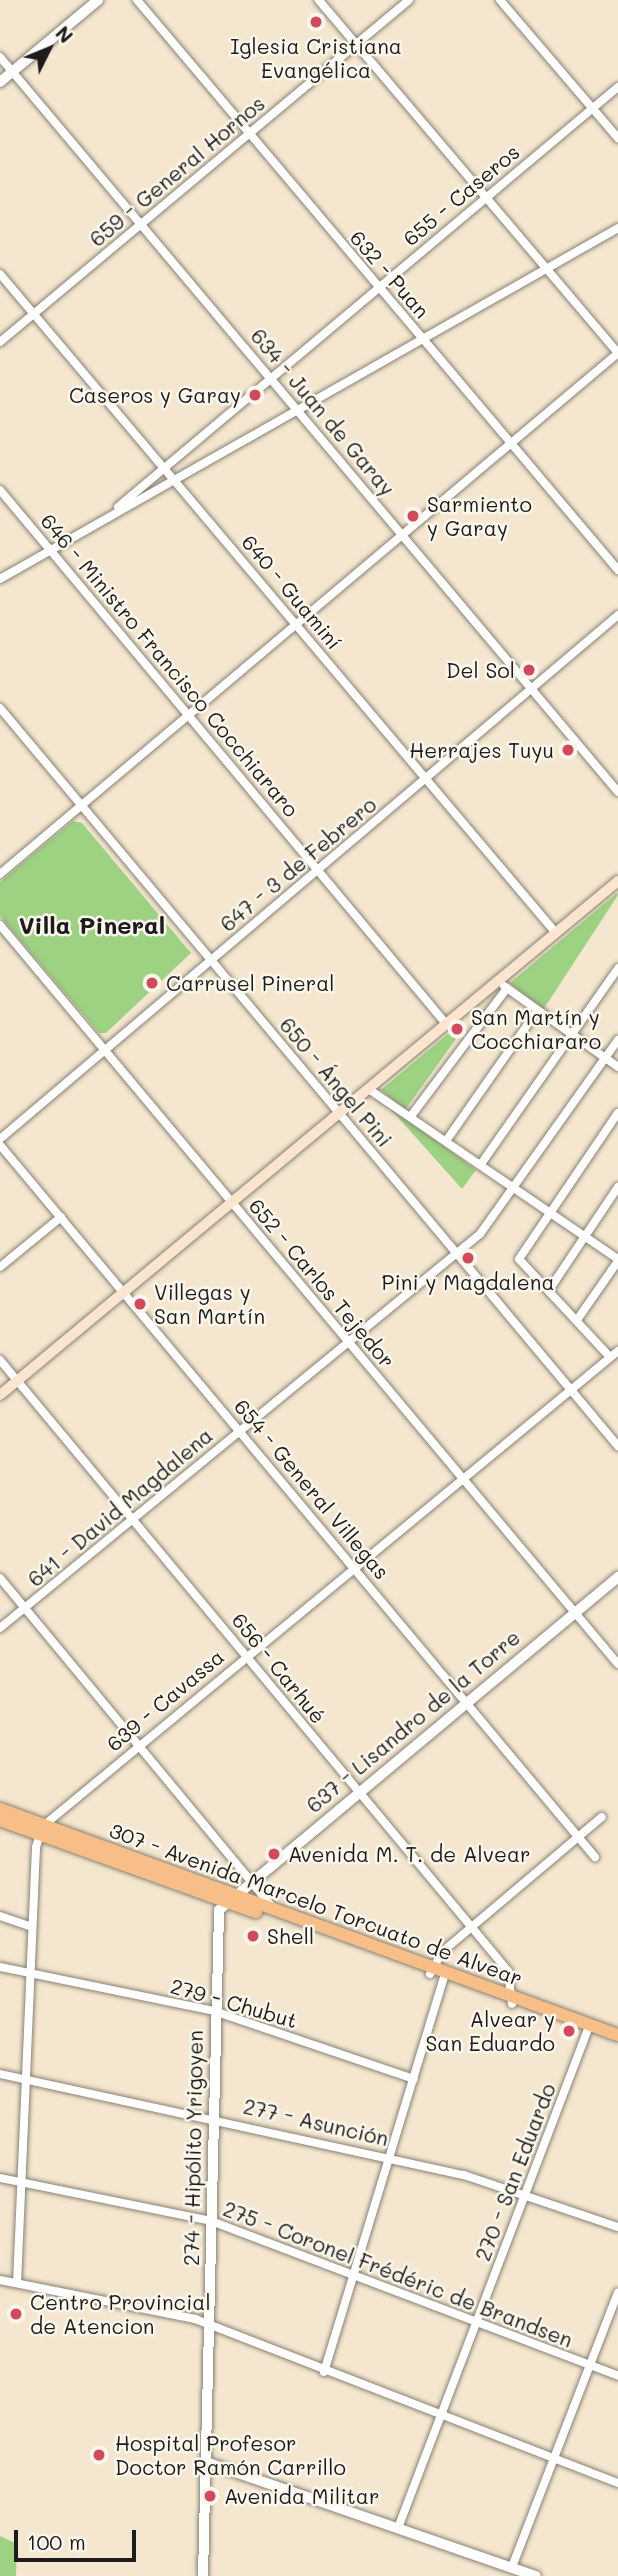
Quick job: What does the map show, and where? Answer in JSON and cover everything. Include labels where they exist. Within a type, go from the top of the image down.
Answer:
[{"type":"main road","points":[[0,1395],[447,1025],[503,985],[556,933],[618,881]]},
{"type":"main road","name":"307 - Avenida Marcelo Torcuato de Alvear","points":[[0,1809],[41,1830]]},
{"type":"main road","name":"307 - Avenida Marcelo Torcuato de Alvear","points":[[0,1819],[41,1830],[513,2000],[588,2028],[618,2043]]},
{"type":"main road","name":"307 - Avenida Marcelo Torcuato de Alvear","points":[[228,1897],[275,1910],[438,1973]]},
{"type":"main road","name":"307 - Avenida Marcelo Torcuato de Alvear","points":[[588,2028],[618,2035]]},
{"type":"street","points":[[0,82],[98,0]]},
{"type":"street","name":"632 - Puan","points":[[136,0],[618,570]]},
{"type":"street","points":[[0,873],[618,353],[319,0]]},
{"type":"street","name":"659 - General Hornos","points":[[0,342],[409,0]]},
{"type":"street","points":[[500,0],[618,138]]},
{"type":"street","name":"634 - Juan de Garay","points":[[0,57],[618,792]]},
{"type":"street","name":"655 - Caseros","points":[[103,520],[618,87]]},
{"type":"street","points":[[0,579],[618,228]]},
{"type":"street","name":"640 - Guaminí","points":[[0,274],[556,933]]},
{"type":"street","name":"646 - Ministro Francisco Cocchiararo","points":[[0,490],[319,868],[447,1025]]},
{"type":"street","name":"647 - 3 de Febrero","points":[[0,1139],[618,615]]},
{"type":"street","name":"650 - Ángel Pini","points":[[0,708],[618,1446]]},
{"type":"street","name":"652 - Carlos Tejedor","points":[[0,925],[618,1664]]},
{"type":"street","points":[[481,1164],[618,968]]},
{"type":"street","points":[[411,1116],[503,985],[618,1067]]},
{"type":"street","points":[[446,1141],[537,1011]]},
{"type":"street","name":"641 - David Magdalena","points":[[0,1628],[488,1226],[618,1040]]},
{"type":"street","points":[[370,1090],[618,1260],[576,1320]]},
{"type":"street","points":[[610,1356],[519,1259],[618,1113]]},
{"type":"street","name":"654 - General Villegas","points":[[0,1145],[596,1857]]},
{"type":"street","points":[[549,1290],[618,1187]]},
{"type":"street","points":[[0,1267],[61,1217]]},
{"type":"street","name":"639 - Cavassa","points":[[41,1830],[246,1655],[618,1351]]},
{"type":"street","name":"656 - Carhué","points":[[0,1360],[508,1971],[513,2000]]},
{"type":"street","name":"637 - Lisandro de la Torre","points":[[228,1897],[618,1577]]},
{"type":"street","points":[[0,1578],[275,1910]]},
{"type":"street","points":[[324,2372],[414,2079],[438,1973],[472,1927],[603,1817]]},
{"type":"street","points":[[17,2283],[29,1973],[41,1830]]},
{"type":"street","name":"274 - Hipólito Yrigoyen","points":[[203,2576],[214,2011],[228,1897]]},
{"type":"street","points":[[0,1916],[32,1927]]},
{"type":"street","name":"279 - Chubut","points":[[0,1967],[214,2011],[414,2079]]},
{"type":"street","name":"270 - San Eduardo","points":[[398,2528],[588,2028]]},
{"type":"street","name":"277 - Asunción","points":[[0,2074],[213,2116],[390,2158],[526,2192],[618,2227]]},
{"type":"street","name":"275 - Coronel Frédéric de Brandsen","points":[[0,2178],[211,2221],[355,2272],[476,2322],[618,2375]]},
{"type":"street","points":[[0,2280],[209,2324],[440,2418],[618,2483]]},
{"type":"street","points":[[512,2567],[618,2293]]},
{"type":"street","points":[[206,2462],[536,2576]]},
{"type":"green space","points":[[73,821],[82,823],[191,953],[106,1033],[99,1033],[0,916],[0,882]]},
{"type":"green space","points":[[617,893],[543,1010],[510,983]]},
{"type":"green space","points":[[449,1033],[456,1039],[405,1110],[381,1090]]},
{"type":"green space","points":[[386,1104],[476,1170],[462,1189]]},
{"type":"green space","points":[[0,2536],[17,2544],[16,2576],[0,2576]]},
{"type":"place","name":"Iglesia Cristiana Evangélica","points":[[316,22]]},
{"type":"place","name":"Caseros y Garay","points":[[255,395]]},
{"type":"place","name":"Sarmiento y Garay","points":[[413,516]]},
{"type":"place","name":"Del Sol","points":[[529,670]]},
{"type":"place","name":"Herrajes Tuyu","points":[[568,750]]},
{"type":"place","name":"Carrusel Pineral","points":[[152,983]]},
{"type":"place","name":"San Martín y Cocchiararo","points":[[457,1029]]},
{"type":"place","name":"Pini y Magdalena","points":[[468,1258]]},
{"type":"place","name":"Villegas y San Martín","points":[[140,1304]]},
{"type":"place","name":"Avenida M. T. de Alvear","points":[[274,1854]]},
{"type":"place","name":"Shell","points":[[253,1936]]},
{"type":"place","name":"Alvear y San Eduardo","points":[[569,2031]]},
{"type":"place","name":"Centro Provincial de Atencion","points":[[16,2314]]},
{"type":"place","name":"Hospital Profesor Doctor Ramón Carrillo","points":[[99,2455]]},
{"type":"place","name":"Avenida Militar","points":[[210,2496]]},
{"type":"district","name":"Villa Pineral","points":[[92,925]]}]
